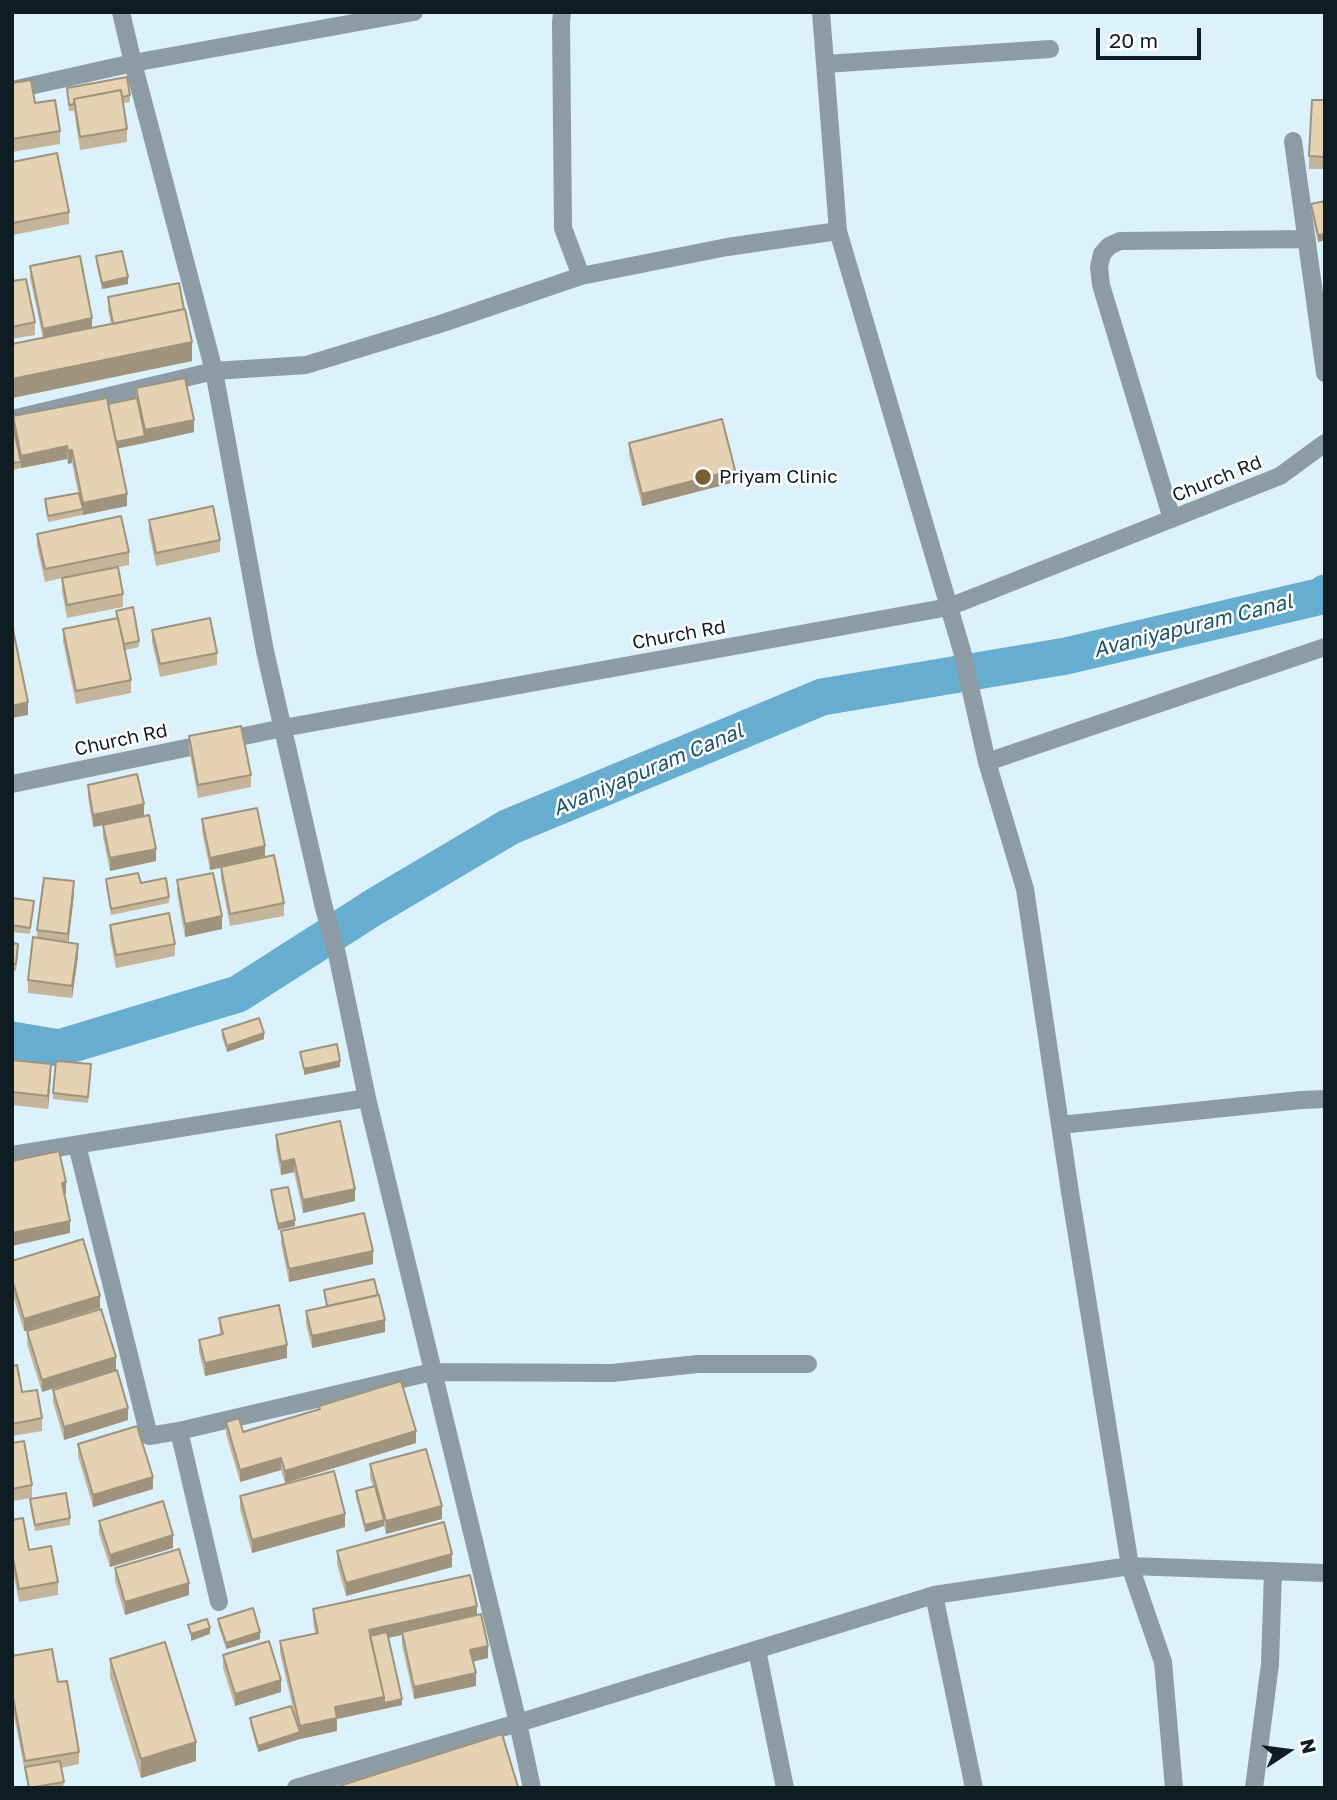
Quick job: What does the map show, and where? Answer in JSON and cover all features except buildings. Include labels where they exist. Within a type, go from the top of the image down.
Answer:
[{"type":"street","points":[[121,12],[214,371],[265,651],[337,954],[367,1098],[532,1788]]},
{"type":"street","points":[[12,90],[133,63],[414,12]]},
{"type":"street","points":[[562,12],[563,228],[581,276]]},
{"type":"street","points":[[821,12],[838,231],[962,650],[987,762],[1025,889],[1130,1566],[1163,1662],[1174,1788]]},
{"type":"street","points":[[825,64],[1050,49]]},
{"type":"street","points":[[1293,141],[1325,373]]},
{"type":"street","points":[[12,419],[214,371],[306,365],[440,324],[581,276],[727,247],[838,231]]},
{"type":"street","points":[[1172,519],[1101,285],[1099,268],[1102,254],[1109,246],[1120,241],[1307,239]]},
{"type":"street","name":"Church Rd","points":[[12,783],[284,728],[949,607],[1280,476],[1325,443]]},
{"type":"street","points":[[987,762],[1325,648]]},
{"type":"street","points":[[12,1155],[367,1098]]},
{"type":"street","points":[[1060,1125],[1325,1099]]},
{"type":"street","points":[[77,1145],[149,1436],[432,1372],[612,1373],[698,1364],[808,1364]]},
{"type":"street","points":[[179,1431],[219,1602]]},
{"type":"street","points":[[296,1788],[934,1595],[1130,1566],[1325,1573]]},
{"type":"street","points":[[1254,1788],[1270,1664],[1273,1571]]},
{"type":"street","points":[[934,1595],[974,1788]]},
{"type":"street","points":[[757,1650],[785,1788]]},
{"type":"waterway","name":"Avaniyapuram Canal","points":[[12,1040],[59,1048],[238,994],[374,907],[509,827],[822,697],[1066,656],[1322,596],[1325,593]]},
{"type":"place","name":"Priyam Clinic","points":[[703,477]]}]
